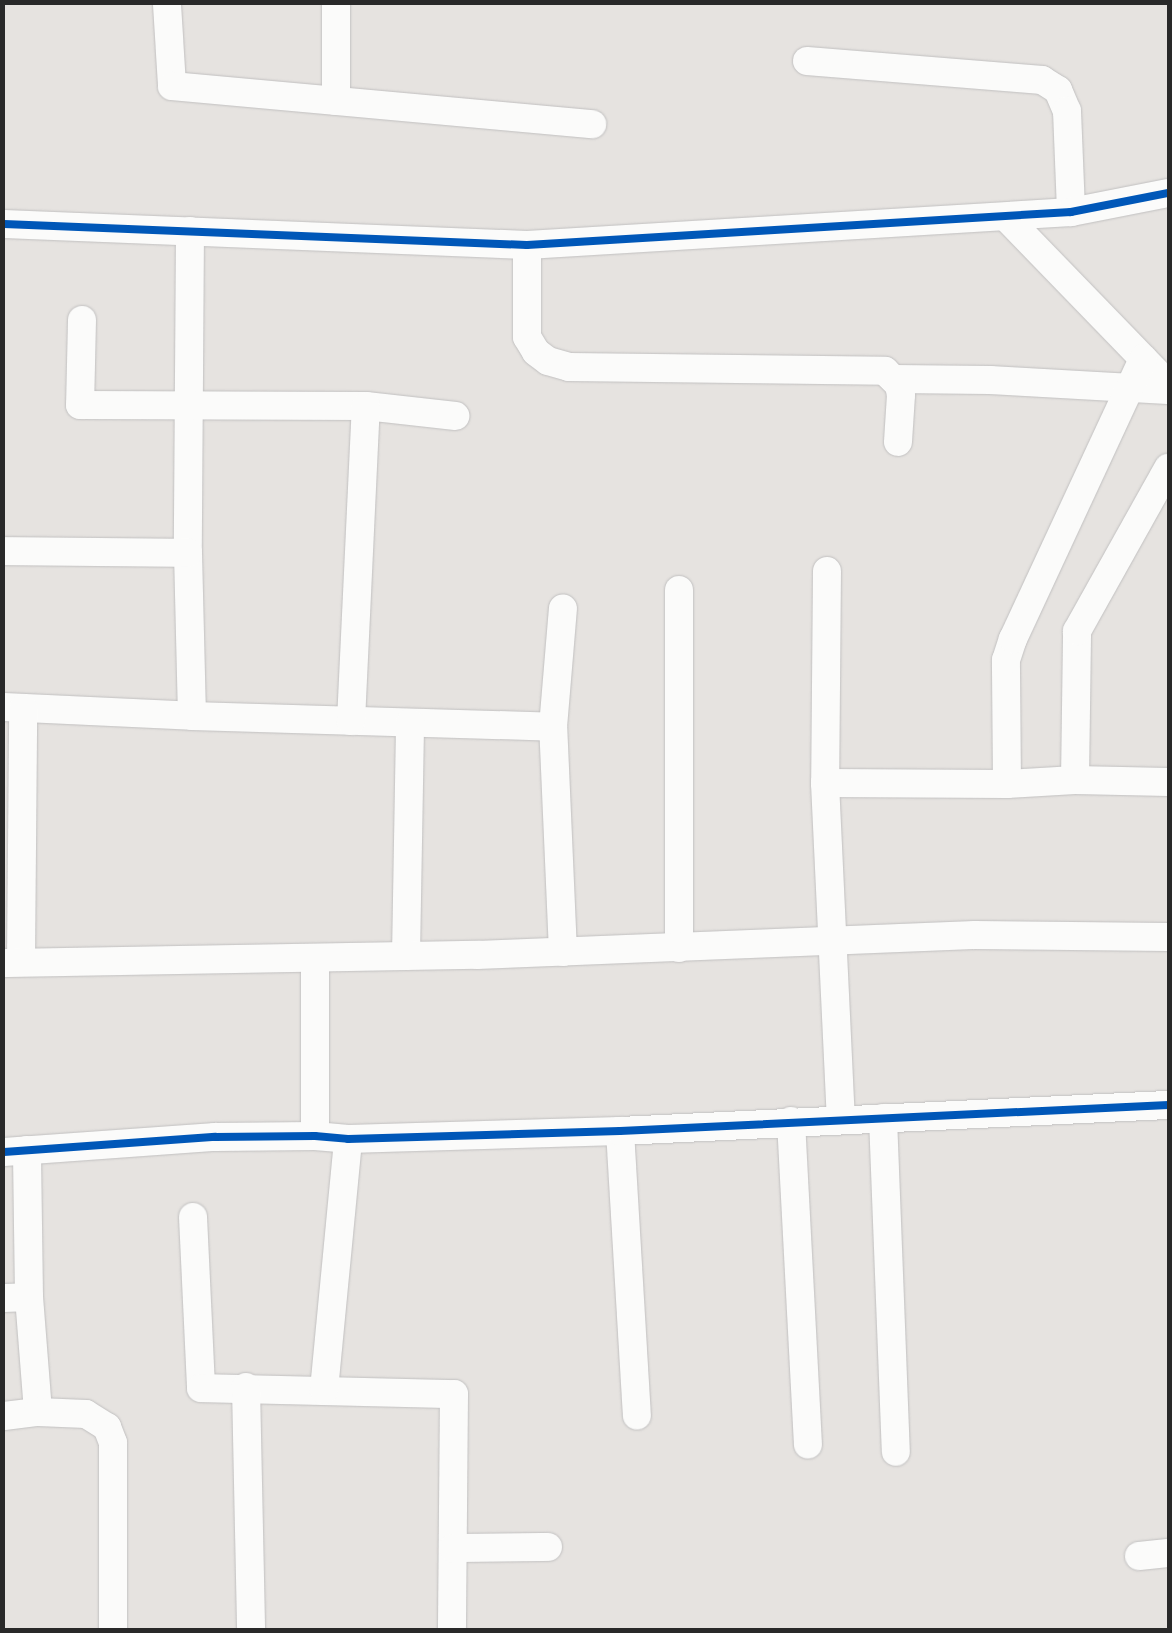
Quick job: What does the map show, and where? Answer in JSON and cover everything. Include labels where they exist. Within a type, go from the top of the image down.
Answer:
[{"type":"street","points":[[168,4],[172,86],[592,124]]},
{"type":"street","points":[[336,4],[336,101]]},
{"type":"street","points":[[807,61],[1042,80],[1058,90],[1067,111],[1071,212]]},
{"type":"street","points":[[4,224],[527,245],[1071,212],[1168,193]]},
{"type":"street","points":[[1006,217],[1168,385]]},
{"type":"street","points":[[190,231],[188,553],[192,716]]},
{"type":"street","points":[[527,245],[528,337],[536,352],[548,361],[569,367],[885,371],[899,385],[901,395],[898,442]]},
{"type":"street","points":[[82,320],[80,405],[366,406],[455,416]]},
{"type":"street","points":[[1007,784],[1006,660],[1013,639],[1143,359]]},
{"type":"street","points":[[894,379],[990,380],[1168,390]]},
{"type":"street","points":[[351,721],[366,406]]},
{"type":"street","points":[[1075,780],[1077,631],[1168,468]]},
{"type":"street","points":[[4,551],[188,553]]},
{"type":"street","points":[[827,571],[825,783],[841,1119]]},
{"type":"street","points":[[679,590],[679,948]]},
{"type":"street","points":[[563,608],[553,727],[563,952]]},
{"type":"street","points":[[553,727],[192,716],[13,707],[12,962],[563,952],[975,935],[1168,937]]},
{"type":"street","points":[[406,956],[410,722]]},
{"type":"street","points":[[825,783],[1007,784],[1075,780],[1168,782]]},
{"type":"street","points":[[315,958],[315,1136]]},
{"type":"street","points":[[38,1412],[16,1298],[15,1151],[215,1137],[315,1136],[348,1139],[620,1131],[792,1121],[1168,1104]]},
{"type":"street","points":[[882,1118],[896,1452]]},
{"type":"street","points":[[792,1121],[808,1445]]},
{"type":"street","points":[[620,1131],[637,1416]]},
{"type":"street","points":[[324,1390],[348,1139]]},
{"type":"street","points":[[193,1217],[200,1388],[246,1387],[454,1394],[452,1629]]},
{"type":"street","points":[[246,1387],[251,1629]]},
{"type":"street","points":[[4,1416],[38,1412],[86,1414],[107,1427],[112,1444],[113,1629]]},
{"type":"street","points":[[453,1548],[548,1547]]},
{"type":"street","points":[[1139,1556],[1168,1553]]},
{"type":"cycle path","points":[[4,224],[527,245],[1071,212],[1168,193]]},
{"type":"cycle path","points":[[4,1152],[215,1137],[315,1136],[348,1139],[620,1131],[1168,1105]]}]
